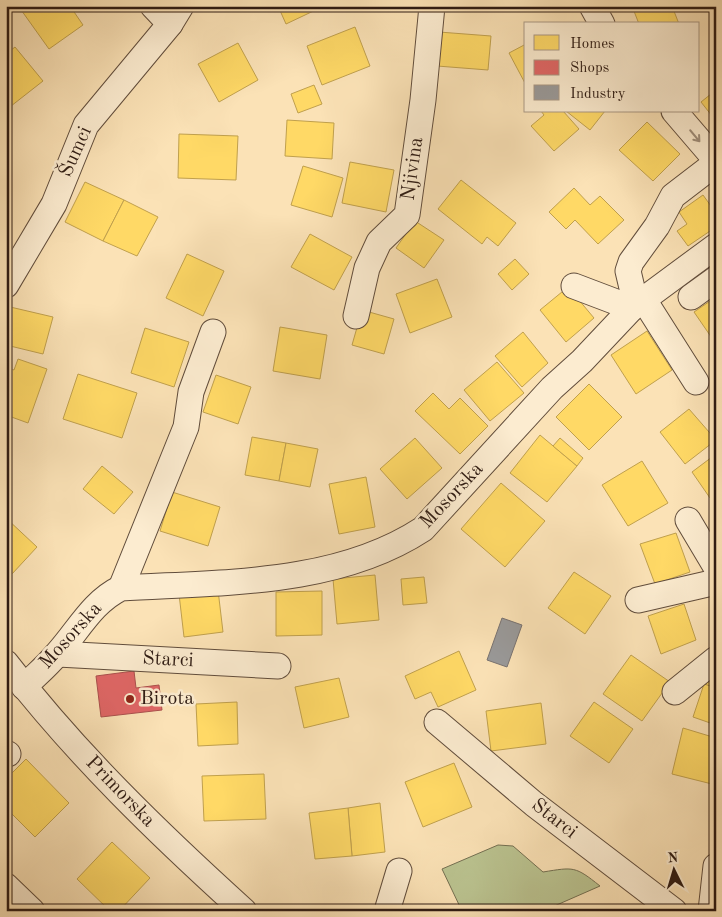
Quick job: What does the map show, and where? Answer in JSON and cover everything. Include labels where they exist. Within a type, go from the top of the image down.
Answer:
[{"type":"street","name":"Njivina","points":[[356,316],[366,268],[379,242],[407,215],[423,100],[432,6]]},
{"type":"street","points":[[592,6],[601,22]]},
{"type":"street","name":"Šumci","points":[[6,285],[54,204],[86,125],[168,12]]},
{"type":"street","points":[[675,112],[716,162],[674,196],[657,226],[631,262],[628,271],[638,304],[696,382]]},
{"type":"street","name":"Mosorska","points":[[24,687],[58,654],[83,619],[110,593],[121,588],[311,574],[404,542],[423,529],[552,388],[638,304],[716,246]]},
{"type":"street","points":[[691,297],[716,279]]},
{"type":"street","points":[[574,286],[638,304]]},
{"type":"street","name":"Mosorska","points":[[121,588],[186,427],[191,392],[214,332]]},
{"type":"street","points":[[688,520],[716,566]]},
{"type":"street","points":[[638,600],[716,582]]},
{"type":"street","name":"Starci","points":[[58,654],[278,666]]},
{"type":"street","points":[[674,692],[716,659]]},
{"type":"street","name":"Primorska","points":[[6,663],[24,687],[100,771],[179,852],[244,911]]},
{"type":"street","name":"Starci","points":[[437,722],[534,804],[674,911]]},
{"type":"street","points":[[712,911],[716,866]]},
{"type":"street","points":[[387,911],[399,871]]},
{"type":"street","points":[[6,886],[32,911]]},
{"type":"green space","points":[[498,845],[513,846],[543,872],[561,869],[579,871],[600,886],[543,911],[462,911],[442,869]]},
{"type":"building: Homes","points":[[70,6],[83,25],[49,49],[19,7]]},
{"type":"building: Homes","points":[[278,6],[324,6],[286,24]]},
{"type":"building: Homes","points":[[632,6],[672,6],[678,22],[638,22]]},
{"type":"building: Homes","points":[[355,27],[370,66],[322,85],[307,46]]},
{"type":"building: Homes","points":[[439,32],[491,36],[488,70],[437,66]]},
{"type":"building: Homes","points":[[238,43],[258,80],[219,102],[198,64]]},
{"type":"building: Homes","points":[[524,45],[524,81],[509,53]]},
{"type":"building: Homes","points":[[15,47],[43,81],[6,110],[6,54]]},
{"type":"building: Homes","points":[[314,85],[322,104],[298,113],[291,94]]},
{"type":"building: Homes","points":[[716,90],[716,121],[701,102]]},
{"type":"building: Homes","points":[[542,112],[564,112],[579,129],[554,151],[531,126],[544,115]]},
{"type":"building: Homes","points":[[567,112],[604,112],[590,130]]},
{"type":"building: Homes","points":[[287,120],[334,123],[332,159],[285,156]]},
{"type":"building: Homes","points":[[647,122],[680,154],[653,181],[619,150]]},
{"type":"building: Homes","points":[[179,134],[238,136],[236,180],[178,178]]},
{"type":"building: Homes","points":[[350,162],[394,170],[386,212],[342,203]]},
{"type":"building: Homes","points":[[303,166],[343,178],[332,217],[291,205]]},
{"type":"building: Homes","points":[[461,180],[516,223],[498,246],[487,237],[482,244],[438,209]]},
{"type":"building: Homes","points":[[85,182],[124,200],[103,241],[65,222]]},
{"type":"building: Homes","points":[[574,188],[590,205],[600,196],[624,220],[598,244],[575,220],[566,229],[549,212]]},
{"type":"building: Homes","points":[[703,195],[716,213],[716,227],[688,246],[677,231],[687,224],[679,212]]},
{"type":"building: Homes","points":[[124,200],[158,217],[137,256],[103,241]]},
{"type":"building: Homes","points":[[415,221],[444,240],[424,268],[396,248]]},
{"type":"building: Homes","points":[[310,234],[352,257],[334,290],[291,267]]},
{"type":"building: Homes","points":[[187,254],[224,271],[203,316],[166,298]]},
{"type":"building: Homes","points":[[515,259],[529,274],[512,290],[498,274]]},
{"type":"building: Homes","points":[[437,279],[452,317],[410,333],[396,294]]},
{"type":"building: Homes","points":[[568,287],[594,318],[566,342],[540,310]]},
{"type":"building: Homes","points":[[716,297],[716,344],[694,312]]},
{"type":"building: Homes","points":[[6,306],[53,317],[43,354],[6,345]]},
{"type":"building: Homes","points":[[362,310],[394,319],[384,354],[352,345]]},
{"type":"building: Homes","points":[[280,327],[327,335],[320,379],[273,371]]},
{"type":"building: Homes","points":[[145,328],[189,342],[174,387],[131,373]]},
{"type":"building: Homes","points":[[647,331],[672,370],[636,394],[611,355]]},
{"type":"building: Homes","points":[[523,332],[548,363],[522,387],[495,356]]},
{"type":"building: Homes","points":[[18,359],[47,369],[28,423],[6,415],[6,367],[14,370]]},
{"type":"building: Homes","points":[[497,362],[524,393],[490,421],[464,390]]},
{"type":"building: Homes","points":[[78,374],[137,393],[122,438],[63,419]]},
{"type":"building: Homes","points":[[216,375],[251,387],[238,424],[203,412]]},
{"type":"building: Homes","points":[[589,384],[622,417],[589,450],[556,417]]},
{"type":"building: Homes","points":[[433,393],[449,409],[460,398],[488,426],[460,454],[415,411]]},
{"type":"building: Homes","points":[[689,409],[716,440],[685,464],[660,432]]},
{"type":"building: Homes","points":[[540,435],[577,466],[547,502],[510,473]]},
{"type":"building: Homes","points":[[252,437],[286,443],[279,481],[245,475]]},
{"type":"building: Homes","points":[[415,438],[442,468],[407,499],[380,469]]},
{"type":"building: Homes","points":[[560,438],[583,458],[577,466],[553,446]]},
{"type":"building: Homes","points":[[286,443],[318,449],[310,487],[279,481]]},
{"type":"building: Homes","points":[[716,454],[716,494],[710,498],[692,472]]},
{"type":"building: Homes","points":[[642,461],[668,503],[628,526],[602,485]]},
{"type":"building: Homes","points":[[102,466],[133,492],[114,514],[83,489]]},
{"type":"building: Homes","points":[[366,477],[375,527],[339,534],[329,484]]},
{"type":"building: Homes","points":[[501,483],[545,521],[505,567],[461,529]]},
{"type":"building: Homes","points":[[172,492],[220,507],[208,546],[160,531]]},
{"type":"building: Homes","points":[[6,518],[37,547],[12,574],[6,569]]},
{"type":"building: Homes","points":[[676,533],[690,572],[655,584],[640,544]]},
{"type":"building: Homes","points":[[574,572],[611,596],[585,634],[548,608]]},
{"type":"building: Homes","points":[[375,575],[379,620],[337,624],[333,579]]},
{"type":"building: Homes","points":[[424,577],[427,603],[403,605],[401,579]]},
{"type":"building: Homes","points":[[218,590],[223,632],[184,637],[179,594]]},
{"type":"building: Homes","points":[[322,591],[322,635],[276,636],[276,592]]},
{"type":"building: Homes","points":[[684,604],[696,640],[661,654],[648,616]]},
{"type":"building: Homes","points":[[459,651],[476,690],[438,707],[431,692],[415,699],[405,676]]},
{"type":"building: Homes","points":[[631,655],[670,682],[642,721],[603,694]]},
{"type":"building: Homes","points":[[716,667],[716,688],[704,684]]},
{"type":"building: Homes","points":[[339,678],[349,717],[304,728],[295,687]]},
{"type":"building: Homes","points":[[704,684],[716,688],[716,725],[693,717]]},
{"type":"building: Homes","points":[[237,702],[238,744],[198,746],[196,704]]},
{"type":"building: Homes","points":[[594,702],[633,729],[609,763],[570,736]]},
{"type":"building: Homes","points":[[541,703],[546,744],[491,751],[486,711]]},
{"type":"building: Homes","points":[[683,728],[716,738],[716,785],[672,774]]},
{"type":"building: Homes","points":[[26,759],[69,803],[35,837],[6,808],[6,779]]},
{"type":"building: Homes","points":[[454,763],[472,807],[423,827],[405,782]]},
{"type":"building: Homes","points":[[264,774],[266,819],[204,821],[202,776]]},
{"type":"building: Homes","points":[[380,803],[385,852],[352,856],[348,808]]},
{"type":"building: Homes","points":[[348,808],[352,856],[315,859],[309,813]]},
{"type":"building: Homes","points":[[112,842],[150,878],[119,911],[110,911],[77,879]]},
{"type":"building: Shops","name":"Birota","points":[[134,671],[136,688],[159,685],[162,710],[101,717],[96,676]]},
{"type":"building: Industry","points":[[502,618],[522,625],[507,667],[487,660]]},
{"type":"place","name":"Birota","points":[[130,699]]}]
